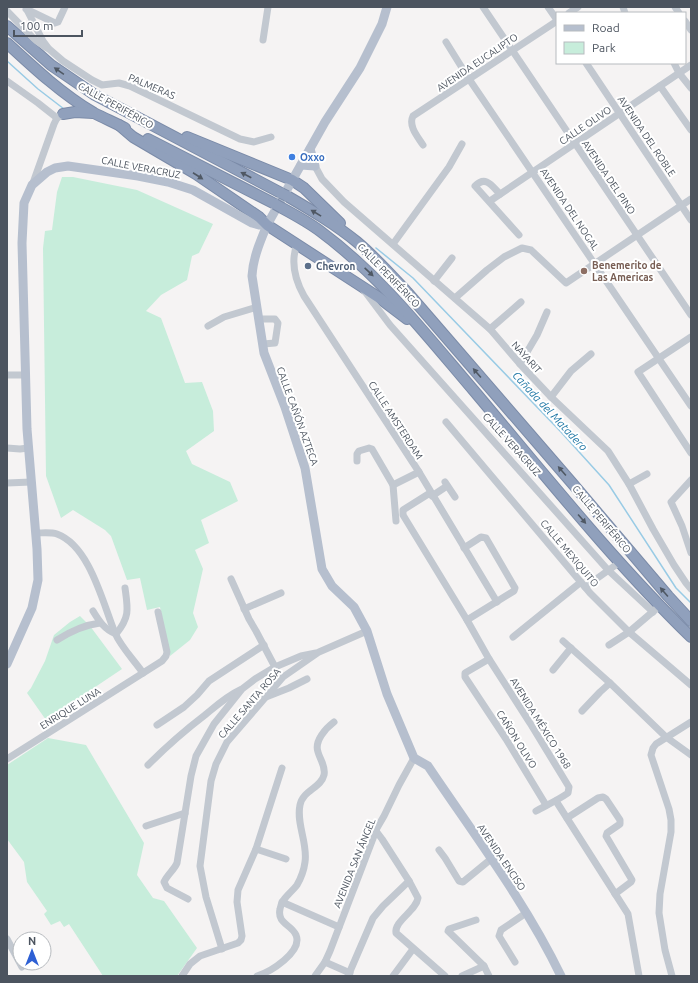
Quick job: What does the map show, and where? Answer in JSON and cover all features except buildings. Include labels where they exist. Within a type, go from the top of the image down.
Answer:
[{"type":"highway","name":"CALLE PERIFÉRICO","points":[[7,26],[50,65],[102,99],[284,195],[329,221],[358,243],[407,292],[668,596],[691,620]]},
{"type":"highway","name":"CALLE PERIFÉRICO","points":[[7,43],[60,89],[95,113],[181,155],[278,206],[320,231],[364,268],[394,298],[425,334],[620,562],[656,609],[691,637]]},
{"type":"highway","points":[[60,89],[67,102],[67,109],[60,116]]},
{"type":"highway","points":[[60,116],[82,112],[95,113]]},
{"type":"highway","points":[[146,122],[292,180],[316,199],[358,243]]},
{"type":"highway","points":[[119,125],[133,137],[196,174],[259,217],[267,225],[361,286],[425,334]]},
{"type":"main road","name":"CALLE CAÑÓN AZTECA","points":[[387,7],[382,24],[360,68],[325,122],[267,225],[253,264],[253,288],[264,353],[285,407],[305,468],[322,569],[332,586],[354,607],[367,631],[387,694],[414,758]]},
{"type":"main road","points":[[301,165],[315,166],[310,149]]},
{"type":"main road","name":"CALLE VERACRUZ","points":[[32,185],[47,172],[55,168],[68,166],[138,176],[168,182],[193,190],[252,223],[267,225]]},
{"type":"main road","points":[[7,664],[32,608],[36,592],[38,566],[28,448],[25,375],[23,218],[24,203],[32,185]]},
{"type":"main road","name":"AVENIDA ENCISO","points":[[414,758],[428,766],[491,859],[553,958],[561,976]]},
{"type":"street","name":"PALMERAS","points":[[25,8],[55,23],[58,22],[66,7]]},
{"type":"street","points":[[263,40],[268,7]]},
{"type":"street","name":"AVENIDA DEL PINO","points":[[483,7],[691,315]]},
{"type":"street","points":[[548,7],[556,19]]},
{"type":"street","name":"PALMERAS","points":[[25,8],[39,35],[49,49],[84,76],[102,85],[119,84],[130,86],[240,139],[254,142],[271,137]]},
{"type":"street","points":[[7,11],[39,44],[49,49]]},
{"type":"street","name":"AVENIDA EUCALIPTO","points":[[423,145],[411,125],[413,116],[556,22]]},
{"type":"street","name":"AVENIDA DEL NOGAL","points":[[446,42],[469,79],[691,406]]},
{"type":"street","name":"AVENIDA DEL ROBLE","points":[[587,64],[691,220]]},
{"type":"street","points":[[674,64],[679,73],[691,88]]},
{"type":"street","name":"CALLE OLIVO","points":[[490,201],[574,143],[691,66]]},
{"type":"street","points":[[7,81],[60,116],[32,185]]},
{"type":"street","points":[[102,85],[102,99]]},
{"type":"street","points":[[660,86],[691,130]]},
{"type":"street","points":[[393,244],[452,162],[462,144]]},
{"type":"street","name":"NAYARIT","points":[[315,166],[322,179],[344,202],[490,329],[551,397],[608,451],[629,484],[653,529],[686,583],[691,588]]},
{"type":"street","points":[[500,194],[484,180],[480,181],[475,186],[519,235]]},
{"type":"street","points":[[455,298],[504,257],[522,248],[531,250],[566,283],[691,199]]},
{"type":"street","name":"CALLE AMSTERDAM","points":[[297,244],[293,256],[294,268],[299,286],[304,296],[418,472],[497,602]]},
{"type":"street","points":[[434,281],[452,258]]},
{"type":"street","name":"CALLE VERACRUZ","points":[[361,286],[390,325],[608,570],[656,609]]},
{"type":"street","points":[[490,329],[521,302]]},
{"type":"street","points":[[208,326],[224,317],[257,307]]},
{"type":"street","points":[[520,364],[537,335],[547,312]]},
{"type":"street","points":[[259,319],[275,319],[278,324],[275,342],[263,344]]},
{"type":"street","points":[[691,337],[638,372],[691,453]]},
{"type":"street","points":[[551,397],[571,371],[591,354]]},
{"type":"street","points":[[7,375],[25,375]]},
{"type":"street","name":"CALLE MEXIQUITO","points":[[446,422],[583,585],[629,632],[691,685]]},
{"type":"street","points":[[7,448],[28,448]]},
{"type":"street","points":[[357,461],[357,454],[359,451],[371,448],[393,485],[396,521]]},
{"type":"street","points":[[393,485],[418,472]]},
{"type":"street","points":[[629,484],[647,474]]},
{"type":"street","points":[[691,480],[671,502],[682,526],[691,553]]},
{"type":"street","points":[[7,483],[31,482]]},
{"type":"street","points":[[431,494],[446,484],[455,497]]},
{"type":"street","name":"AVENIDA MÉXICO 1968","points":[[431,494],[403,510],[403,515],[489,659],[569,787],[568,793],[556,801]]},
{"type":"street","points":[[36,533],[58,534],[72,544],[79,552],[99,587],[116,634],[143,673]]},
{"type":"street","points":[[464,548],[481,537],[486,538],[515,588],[514,591],[467,620]]},
{"type":"street","points":[[513,637],[583,585],[620,562]]},
{"type":"street","points":[[231,579],[244,609],[275,667]]},
{"type":"street","points":[[116,634],[126,618],[127,600],[125,588]]},
{"type":"street","points":[[244,609],[281,593]]},
{"type":"street","points":[[609,645],[629,632],[656,609]]},
{"type":"street","points":[[93,611],[100,623],[108,630],[116,634]]},
{"type":"street","name":"ENRIQUE LUNA","points":[[7,759],[162,660],[166,656],[167,652],[158,612]]},
{"type":"street","points":[[57,640],[69,632],[100,623]]},
{"type":"street","name":"CALLE SANTA ROSA","points":[[222,949],[206,897],[200,866],[211,781],[216,764],[227,742],[283,677],[319,652],[367,631]]},
{"type":"street","points":[[563,641],[610,683],[666,737],[691,755]]},
{"type":"street","points":[[157,725],[184,707],[209,681],[264,645]]},
{"type":"street","points":[[553,670],[571,648]]},
{"type":"street","points":[[148,765],[193,723],[230,695],[242,689],[275,667],[301,656],[319,652]]},
{"type":"street","name":"CAÑON OLIVO","points":[[489,659],[464,675],[506,739],[546,805]]},
{"type":"street","points":[[266,698],[307,679]]},
{"type":"street","points":[[582,711],[610,683]]},
{"type":"street","points":[[188,899],[167,888],[164,882],[177,863],[196,756],[214,724],[242,689]]},
{"type":"street","points":[[257,976],[283,962],[294,949],[298,941],[292,930],[282,922],[279,917],[279,910],[282,902],[302,876],[305,860],[299,816],[300,805],[302,797],[322,779],[324,770],[317,751],[318,746],[328,727],[334,722]]},
{"type":"street","points":[[672,976],[665,950],[659,912],[660,894],[672,832],[671,820],[669,809],[651,755],[652,748],[656,744],[691,722]]},
{"type":"street","name":"AVENIDA SAN ÁNGEL","points":[[315,976],[325,962],[376,831],[414,758]]},
{"type":"street","points":[[182,976],[195,959],[238,943],[241,940],[242,936],[237,896],[238,890],[256,849],[282,768]]},
{"type":"street","points":[[567,818],[598,798],[603,797],[606,799],[620,820],[620,824],[607,833],[606,836],[632,880],[615,894]]},
{"type":"street","points":[[536,812],[546,805],[556,801],[628,914],[637,969],[640,976]]},
{"type":"street","points":[[146,826],[185,813]]},
{"type":"street","points":[[376,831],[409,881],[417,895],[418,900],[397,926],[396,933],[445,976]]},
{"type":"street","points":[[256,849],[286,859]]},
{"type":"street","points":[[439,850],[461,882],[463,882],[491,859]]},
{"type":"street","points":[[325,962],[349,974],[373,918],[383,906],[409,881]]},
{"type":"street","points":[[282,902],[339,927]]},
{"type":"street","points":[[515,962],[499,936],[501,930],[526,913]]},
{"type":"street","points":[[476,920],[449,929],[448,931],[484,966],[489,976]]},
{"type":"street","points":[[7,940],[12,949]]},
{"type":"street","points":[[393,976],[413,949]]},
{"type":"street","points":[[462,976],[484,966]]},
{"type":"green space","points":[[62,177],[73,177],[137,190],[213,224],[199,253],[192,256],[187,280],[161,295],[146,311],[161,318],[185,383],[202,382],[213,411],[214,431],[186,451],[192,464],[230,482],[238,501],[201,520],[209,543],[195,550],[203,569],[193,613],[198,627],[190,640],[170,656],[160,607],[147,610],[140,578],[127,580],[111,536],[105,530],[73,510],[61,518],[46,476],[43,248],[45,231],[52,230],[57,192]]},
{"type":"green space","points":[[80,616],[90,626],[122,669],[46,720],[27,693],[45,661],[54,635]]},
{"type":"green space","points":[[48,738],[86,745],[144,843],[137,875],[153,898],[164,901],[197,948],[177,976],[103,976],[69,924],[64,927],[60,921],[51,925],[44,914],[47,911],[27,882],[24,862],[7,839],[7,765]]},
{"type":"waterway","name":"Cañada del Matadero","points":[[7,61],[38,89],[64,109]]},
{"type":"waterway","name":"Cañada del Matadero","points":[[376,248],[413,278],[561,432],[609,485],[676,588],[691,603]]},
{"type":"place","name":"Oxxo","points":[[292,157]]},
{"type":"place","name":"Chevron","points":[[308,266]]},
{"type":"place","name":"Benemerito de Las Americas","points":[[584,271]]}]
